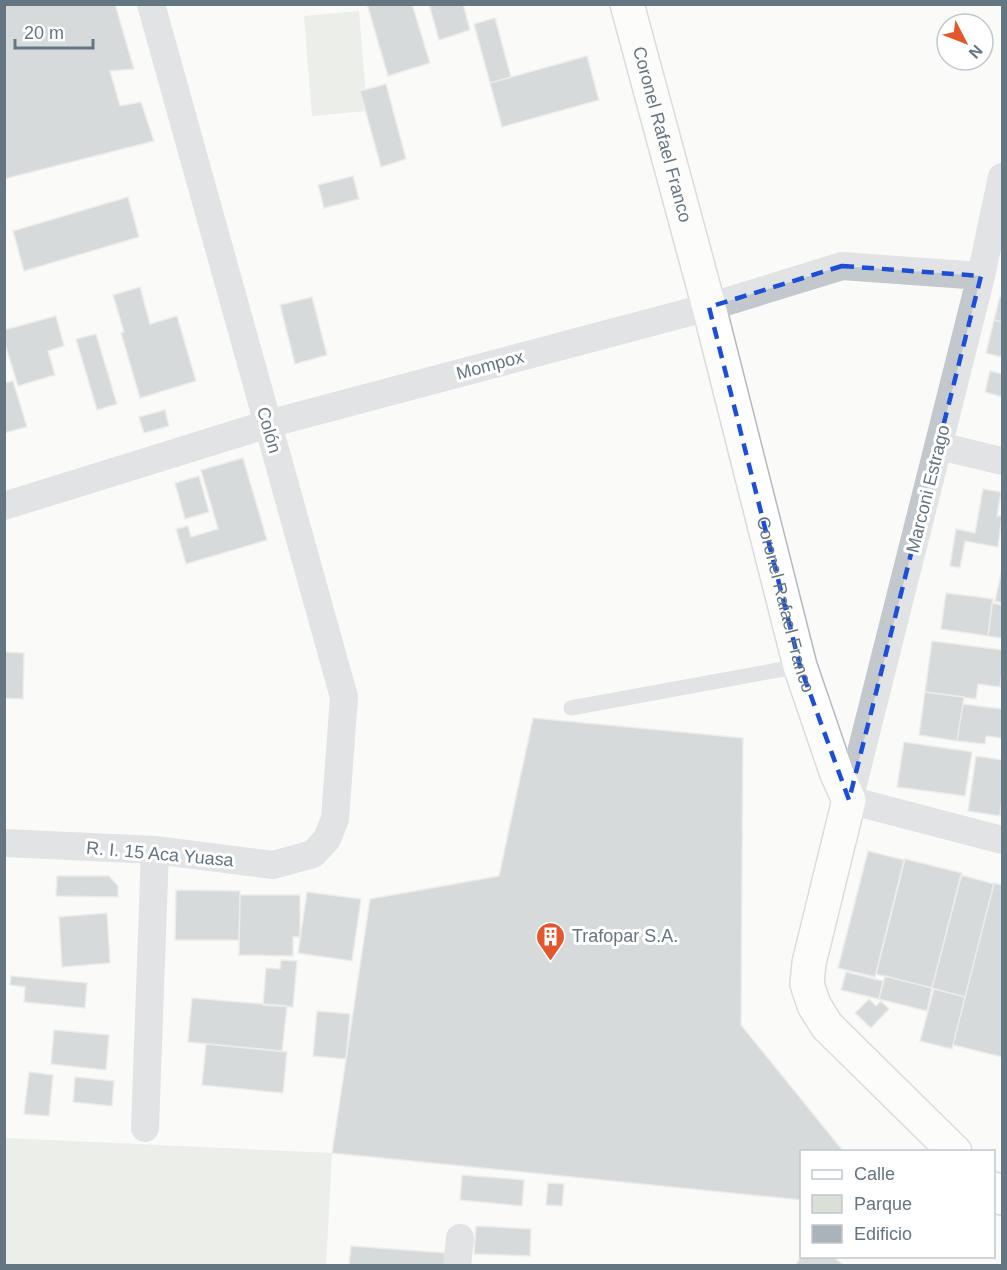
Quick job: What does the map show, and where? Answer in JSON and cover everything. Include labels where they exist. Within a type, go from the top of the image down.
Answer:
[{"type":"street","name":"Colón","points":[[151,4],[344,697],[335,819],[327,839],[313,854]]},
{"type":"street","name":"Coronel Rafael Franco","points":[[627,4],[709,307],[800,666],[837,774],[849,800]]},
{"type":"street","name":"Marconi Estrago","points":[[849,800],[981,276],[1002,177]]},
{"type":"street","name":"Mompox","points":[[4,506],[268,424],[709,307],[842,266],[981,276]]},
{"type":"street","points":[[939,446],[1002,461]]},
{"type":"street","points":[[953,1150],[827,1026],[814,1005],[807,984],[809,963],[849,800],[1002,840]]},
{"type":"street","name":"R. I. 15 Aca Yuasa","points":[[4,843],[155,850],[273,866],[313,854]]},
{"type":"street","points":[[145,1128],[155,850]]},
{"type":"lane","points":[[571,708],[800,666]]},
{"type":"highlighted area","points":[[842,266],[981,276],[849,800],[800,666],[709,307]]},
{"type":"green space","points":[[359,11],[367,111],[312,116],[304,16]]},
{"type":"green space","points":[[5,1138],[332,1153],[326,1265],[5,1265]]},
{"type":"building","points":[[4,4],[115,4],[134,69],[110,71],[120,106],[141,102],[154,141],[4,179]]},
{"type":"building","points":[[367,4],[412,4],[430,63],[388,76]]},
{"type":"building","points":[[429,4],[463,4],[470,30],[439,40]]},
{"type":"building","points":[[495,18],[511,77],[490,83],[474,24]]},
{"type":"building","points":[[587,56],[599,100],[502,127],[490,83]]},
{"type":"building","points":[[386,84],[406,159],[381,167],[360,91]]},
{"type":"building","points":[[353,176],[359,199],[324,208],[318,185]]},
{"type":"building","points":[[128,197],[139,237],[24,271],[13,231]]},
{"type":"building","points":[[140,287],[150,324],[177,316],[196,381],[140,398],[121,333],[124,332],[113,295]]},
{"type":"building","points":[[1000,296],[1002,297],[1002,322],[994,320]]},
{"type":"building","points":[[312,297],[327,355],[295,364],[280,305]]},
{"type":"building","points":[[56,316],[64,346],[48,351],[55,375],[18,386],[4,341],[4,330]]},
{"type":"building","points":[[994,320],[1002,322],[1002,357],[986,353]]},
{"type":"building","points":[[96,334],[117,404],[97,410],[76,339]]},
{"type":"building","points":[[990,371],[1002,374],[1002,397],[985,392]]},
{"type":"building","points":[[13,381],[27,427],[4,433],[4,383]]},
{"type":"building","points":[[165,410],[169,426],[144,433],[139,417]]},
{"type":"building","points":[[243,458],[267,540],[186,564],[176,529],[188,526],[191,537],[218,529],[201,470]]},
{"type":"building","points":[[199,476],[209,512],[185,519],[175,483]]},
{"type":"building","points":[[983,489],[1001,492],[997,516],[1002,516],[998,547],[965,541],[960,568],[950,566],[956,529],[975,533]]},
{"type":"building","points":[[1002,569],[1002,603],[995,601]]},
{"type":"building","points":[[946,593],[993,599],[988,636],[941,629]]},
{"type":"building","points":[[992,603],[1002,605],[1002,638],[988,636]]},
{"type":"building","points":[[932,641],[1002,650],[1000,687],[978,684],[976,699],[925,692]]},
{"type":"building","points":[[4,652],[24,653],[23,699],[4,698]]},
{"type":"building","points":[[925,692],[964,697],[957,741],[919,735]]},
{"type":"building","points":[[963,704],[1002,709],[1002,738],[986,736],[985,744],[957,741]]},
{"type":"building","name":"Trafopar S.A.","points":[[533,718],[743,738],[741,1025],[842,1150],[800,1150],[800,1200],[332,1153],[370,899],[499,876]]},
{"type":"building","points":[[904,742],[972,752],[965,796],[897,787]]},
{"type":"building","points":[[976,756],[1002,760],[1000,816],[968,811]]},
{"type":"building","points":[[868,851],[904,860],[875,977],[838,968]]},
{"type":"building","points":[[905,859],[962,873],[932,988],[876,974]]},
{"type":"building","points":[[961,875],[994,884],[965,997],[932,988]]},
{"type":"building","points":[[57,876],[109,876],[118,886],[118,897],[56,896]]},
{"type":"building","points":[[994,883],[1002,885],[1002,1057],[953,1045]]},
{"type":"building","points":[[176,890],[240,891],[239,940],[175,940]]},
{"type":"building","points":[[307,892],[361,899],[352,961],[298,953]]},
{"type":"building","points":[[240,895],[300,895],[300,937],[293,937],[293,956],[239,955]]},
{"type":"building","points":[[107,913],[110,963],[62,967],[59,917]]},
{"type":"building","points":[[281,960],[297,961],[293,1007],[263,1005],[266,968],[280,969]]},
{"type":"building","points":[[846,972],[883,981],[879,999],[841,990]]},
{"type":"building","points":[[11,976],[87,983],[85,1008],[24,1002],[25,987],[10,985]]},
{"type":"building","points":[[885,976],[932,988],[927,1011],[879,999]]},
{"type":"building","points":[[934,989],[965,997],[952,1049],[920,1041]]},
{"type":"building","points":[[192,998],[287,1006],[282,1051],[188,1042]]},
{"type":"building","points":[[869,999],[876,1006],[881,1001],[889,1009],[871,1028],[855,1013]]},
{"type":"building","points":[[317,1011],[350,1014],[346,1059],[313,1056]]},
{"type":"building","points":[[54,1030],[109,1035],[106,1070],[51,1064]]},
{"type":"building","points":[[206,1044],[287,1052],[283,1093],[202,1085]]},
{"type":"building","points":[[29,1072],[53,1075],[49,1116],[24,1114]]},
{"type":"building","points":[[75,1077],[114,1081],[112,1106],[73,1102]]},
{"type":"building","points":[[462,1175],[524,1180],[522,1206],[460,1200]]},
{"type":"building","points":[[548,1183],[564,1184],[562,1206],[546,1205]]},
{"type":"building","points":[[476,1226],[531,1229],[530,1256],[474,1254]]},
{"type":"building","points":[[351,1246],[446,1253],[445,1266],[349,1266]]},
{"type":"building","points":[[800,1258],[835,1258],[845,1266],[795,1266]]},
{"type":"place","name":"Trafopar S.A.","points":[[551,962]]}]
